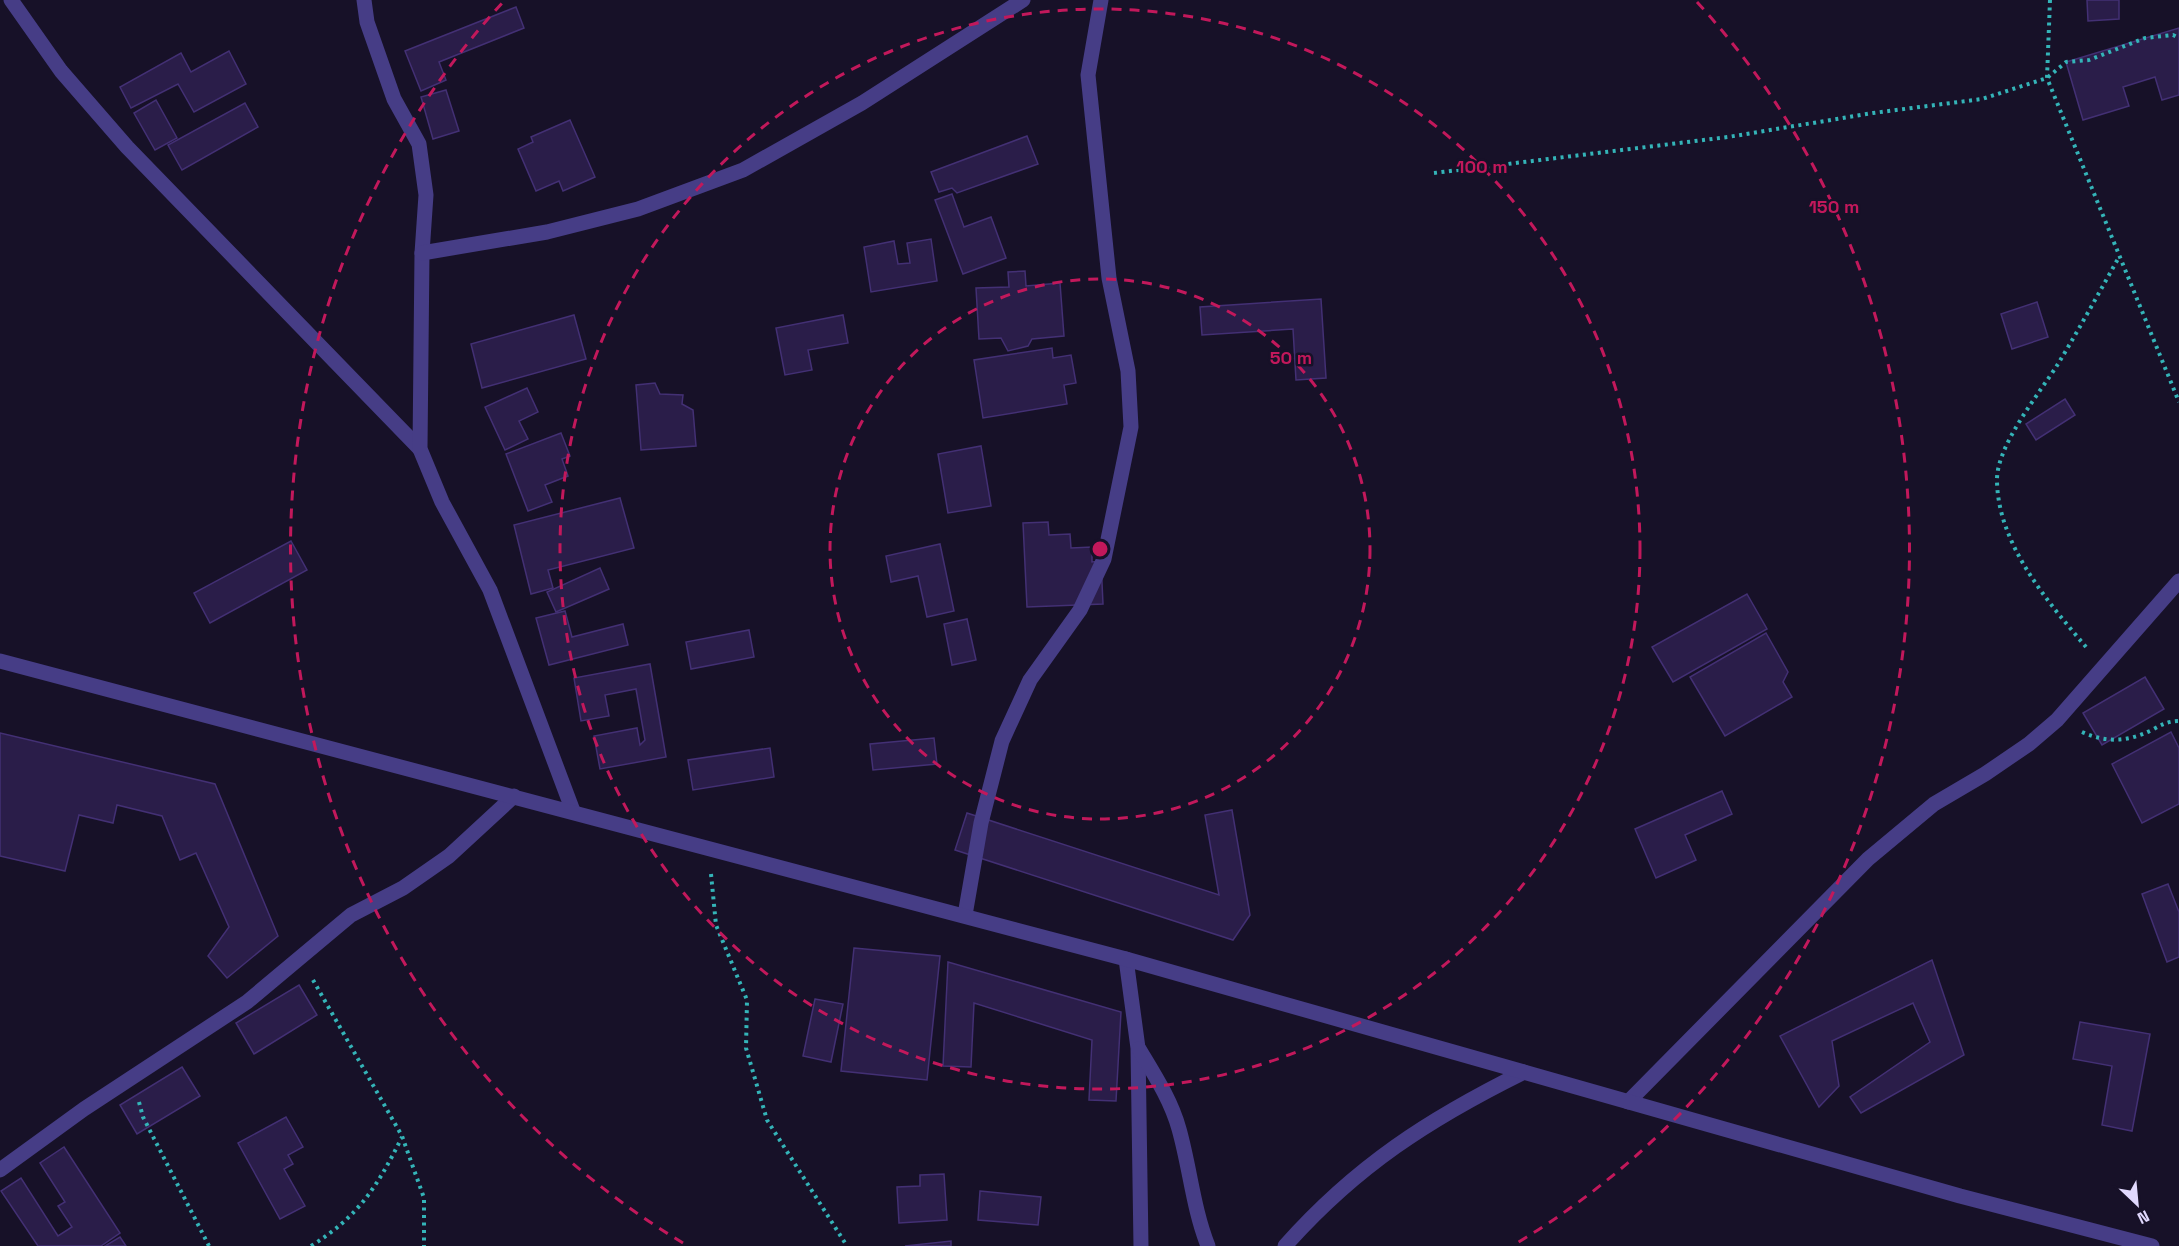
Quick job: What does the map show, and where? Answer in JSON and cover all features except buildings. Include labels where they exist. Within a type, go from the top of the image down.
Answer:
[{"type":"street","points":[[11,0],[62,71],[127,147],[420,449],[442,502],[490,590],[573,811]]},
{"type":"street","points":[[364,0],[367,22],[394,99],[419,144],[426,195],[420,449]]},
{"type":"street","points":[[423,253],[547,232],[638,209],[743,170],[862,103],[1023,0]]},
{"type":"street","points":[[965,915],[981,823],[1002,741],[1030,681],[1080,610],[1104,559],[1131,427],[1128,371],[1109,278],[1088,75],[1101,0]]},
{"type":"street","points":[[1628,1102],[1868,859],[1934,804],[1985,774],[2029,744],[2057,720],[2105,669],[2179,581]]},
{"type":"street","points":[[0,661],[965,915],[2113,1241],[2152,1246]]},
{"type":"street","points":[[0,1170],[84,1109],[247,1002],[351,915],[403,888],[449,856],[514,796]]},
{"type":"street","points":[[1126,959],[1138,1048],[1141,1246]]},
{"type":"street","points":[[1138,1048],[1159,1082],[1179,1128],[1197,1218],[1208,1246]]},
{"type":"street","points":[[1285,1246],[1351,1178],[1405,1138],[1463,1102],[1524,1072]]},
{"type":"path","points":[[2050,0],[2047,78],[2179,402]]},
{"type":"path","points":[[1434,173],[1728,137],[1873,113],[1982,99],[2047,78],[2066,62],[2090,60],[2145,38],[2173,35],[2179,38]]},
{"type":"path","points":[[2105,669],[2054,609],[2021,557],[2001,516],[1996,478],[2010,436],[2058,363],[2119,257]]},
{"type":"path","points":[[2057,720],[2101,740],[2132,740],[2170,721],[2179,721]]},
{"type":"path","points":[[708,846],[716,925],[747,1000],[746,1048],[756,1089],[767,1120],[847,1246]]},
{"type":"path","points":[[301,956],[337,1026],[367,1071],[402,1136],[424,1198],[424,1246]]},
{"type":"path","points":[[149,1067],[138,1094],[142,1117],[187,1207],[203,1230],[209,1246]]},
{"type":"path","points":[[311,1246],[336,1230],[360,1208],[402,1136]]}]
